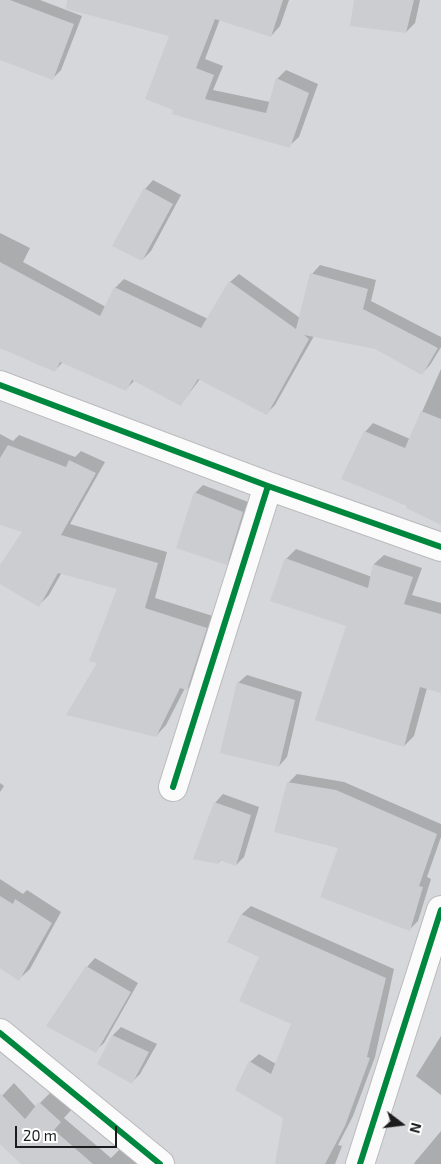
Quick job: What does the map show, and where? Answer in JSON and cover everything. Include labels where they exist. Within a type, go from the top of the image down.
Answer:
[{"type":"street","points":[[0,385],[268,486],[441,547]]},
{"type":"street","points":[[173,787],[268,486]]},
{"type":"street","points":[[360,1164],[441,910]]},
{"type":"street","points":[[0,1033],[160,1164]]},
{"type":"shaded area","points":[[0,0],[441,0],[441,1164],[0,1164]]},
{"type":"building","points":[[0,0],[10,0],[74,24],[53,80],[0,60]]},
{"type":"building","points":[[67,0],[283,0],[271,37],[215,19],[196,68],[214,75],[205,99],[266,113],[276,78],[309,93],[290,148],[172,114],[173,110],[145,99],[169,36],[66,9]]},
{"type":"building","points":[[354,0],[414,0],[406,33],[350,26]]},
{"type":"building","points":[[144,188],[173,204],[142,261],[112,246]]},
{"type":"building","points":[[0,262],[100,316],[114,287],[201,328],[229,281],[296,329],[310,273],[368,289],[363,309],[438,348],[422,375],[375,349],[304,335],[309,339],[267,415],[198,379],[181,406],[132,380],[126,391],[60,362],[55,372],[0,348]]},
{"type":"building","points":[[421,411],[441,419],[441,525],[406,508],[407,506],[341,479],[364,431],[405,448]]},
{"type":"building","points":[[8,445],[66,467],[69,460],[96,473],[61,535],[158,563],[145,608],[207,628],[187,690],[180,688],[156,737],[66,715],[97,663],[89,661],[117,589],[58,573],[39,607],[0,584],[0,565],[22,532],[0,525],[0,458]]},
{"type":"building","points":[[194,492],[243,512],[227,565],[176,548]]},
{"type":"building","points":[[285,558],[368,588],[373,564],[413,577],[404,604],[441,614],[441,693],[420,687],[404,747],[315,720],[346,626],[270,601]]},
{"type":"building","points":[[237,682],[295,700],[279,767],[220,753]]},
{"type":"building","points":[[287,782],[336,790],[437,834],[419,886],[423,887],[410,931],[320,897],[338,848],[274,832]]},
{"type":"building","points":[[214,802],[251,815],[236,866],[220,860],[218,864],[193,859]]},
{"type":"building","points":[[0,896],[13,904],[15,899],[52,923],[19,981],[0,968]]},
{"type":"building","points":[[241,914],[386,978],[367,1057],[370,1058],[345,1126],[325,1164],[275,1164],[283,1118],[235,1090],[249,1061],[271,1074],[291,1024],[239,1001],[259,957],[227,942]]},
{"type":"building","points":[[86,966],[131,992],[96,1053],[46,1026]]},
{"type":"building","points":[[112,1035],[149,1052],[132,1084],[97,1064]]},
{"type":"building","points":[[0,1093],[25,1119],[39,1102],[61,1122],[54,1130],[93,1164],[21,1164],[0,1144]]},
{"type":"cycle path","points":[[0,385],[268,486],[441,547]]},
{"type":"cycle path","points":[[173,787],[268,486]]},
{"type":"cycle path","points":[[360,1164],[441,910]]},
{"type":"cycle path","points":[[0,1033],[160,1164]]}]
